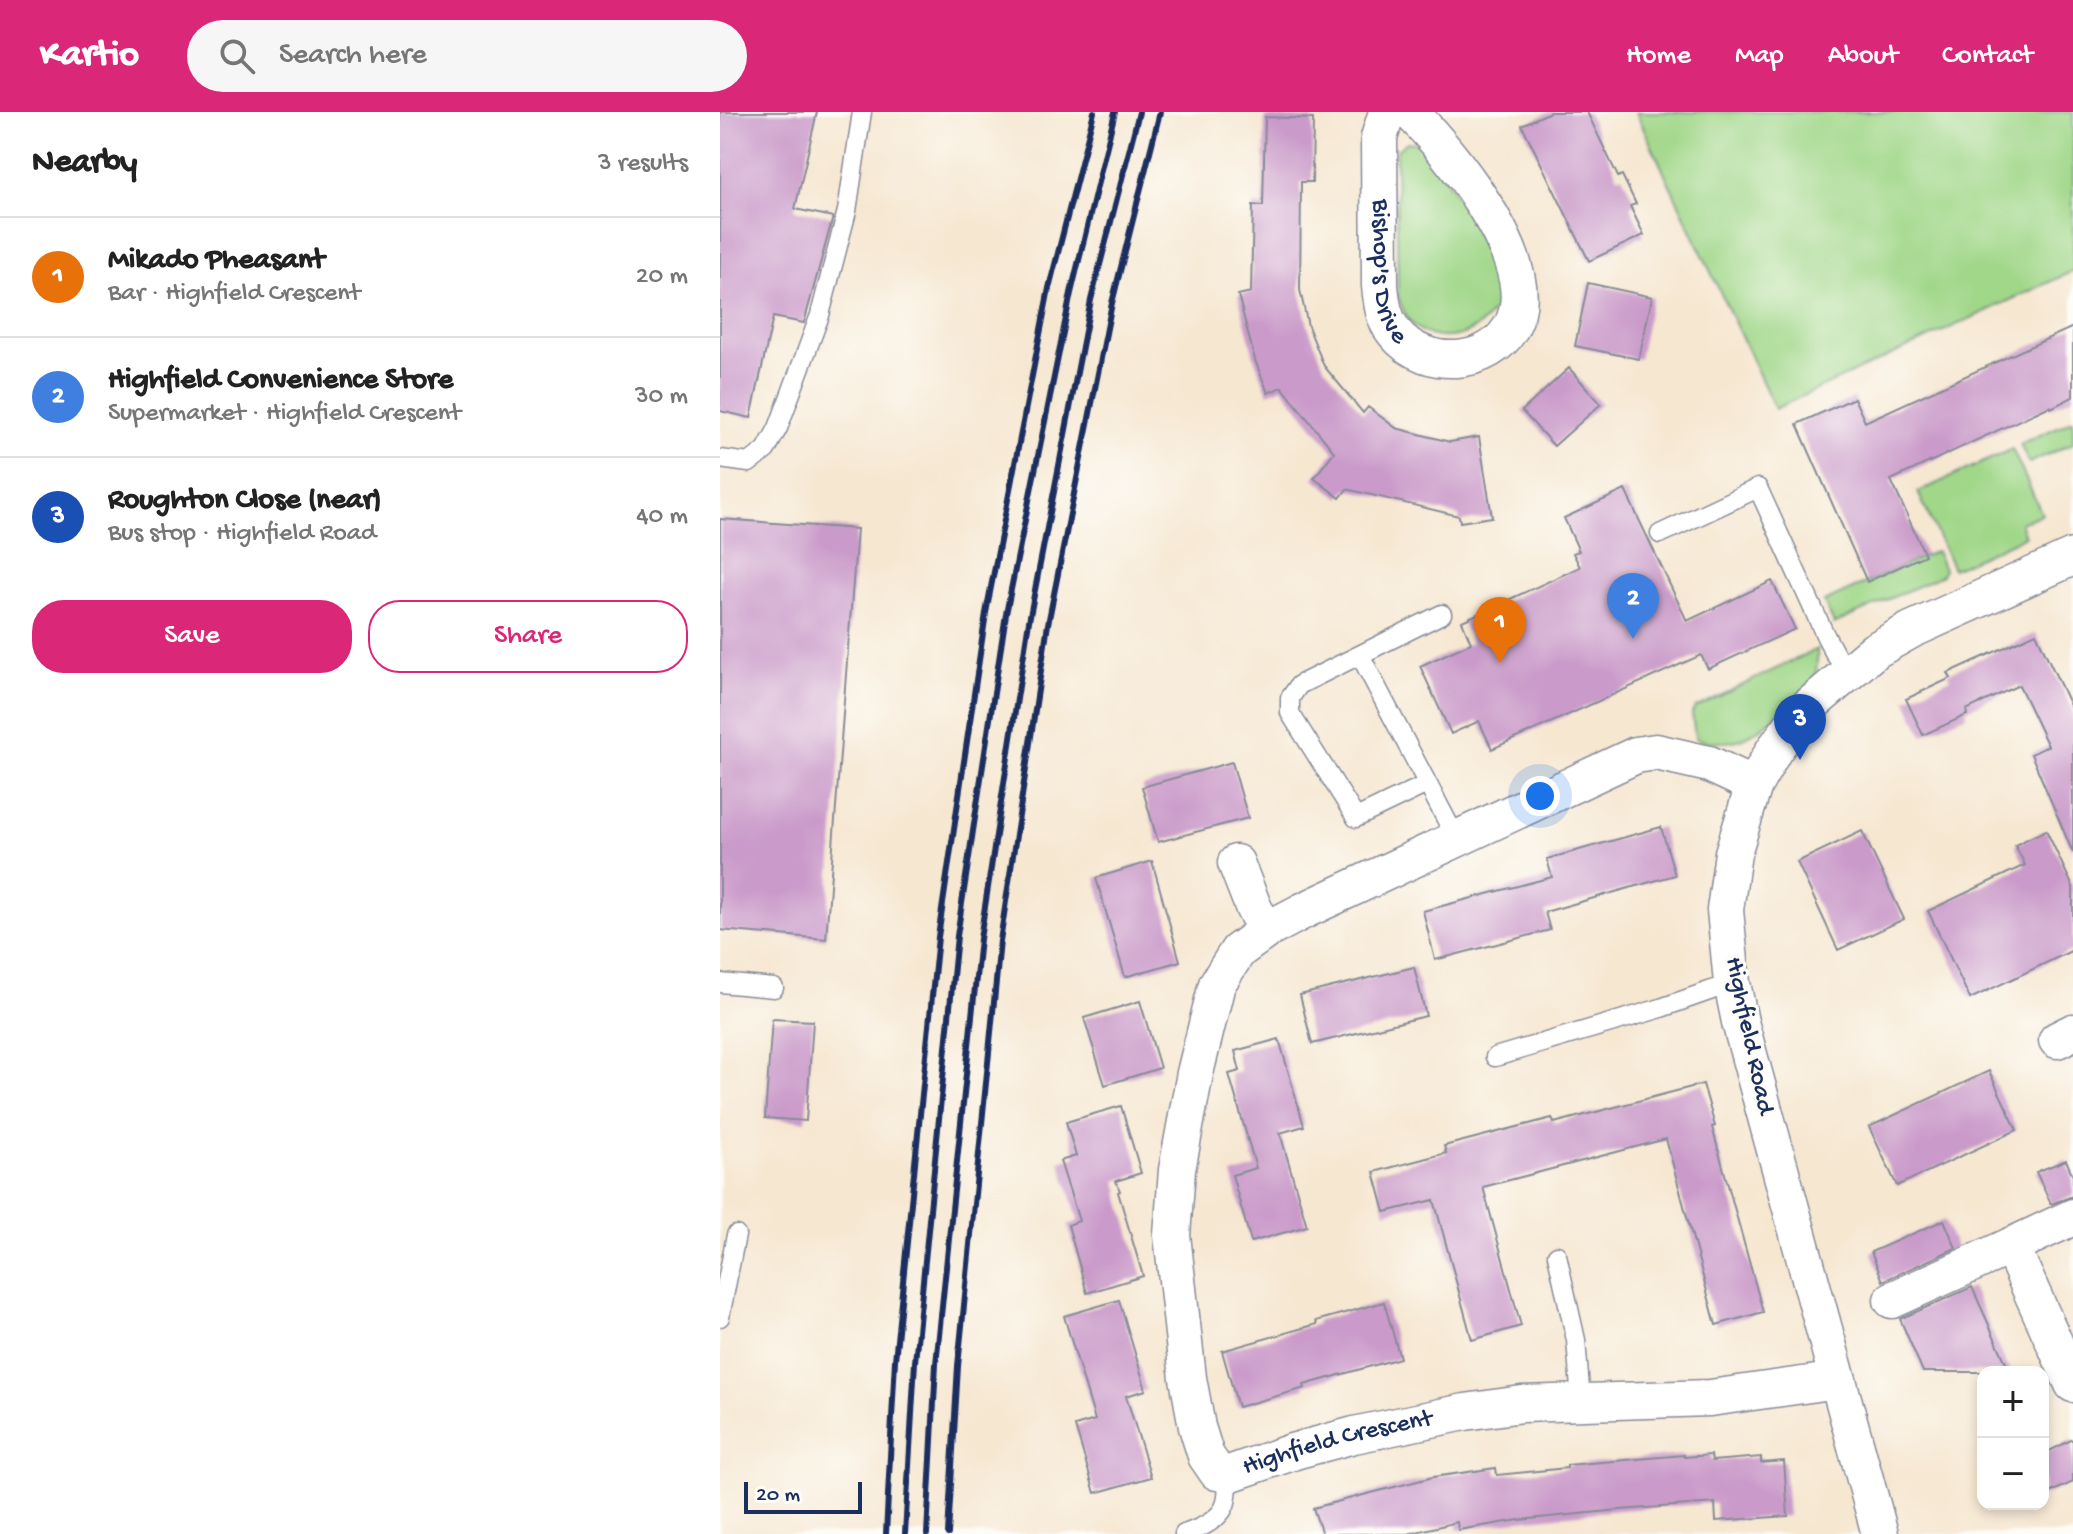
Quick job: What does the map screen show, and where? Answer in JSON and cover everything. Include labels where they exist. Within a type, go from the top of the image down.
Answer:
[{"type":"street","name":"Bishop's Drive","points":[[1387,112],[1379,138],[1382,310],[1393,331],[1409,348],[1451,361],[1475,356],[1491,349],[1506,336],[1517,312],[1518,285],[1512,258],[1460,171],[1410,112]]},
{"type":"street","name":"Highfield Road","points":[[1880,1534],[1732,983],[1725,910],[1733,853],[1754,785],[1774,750],[1802,712],[1848,671],[1874,651],[1911,630],[2071,562]]},
{"type":"street","name":"Highfield Crescent","points":[[1754,785],[1709,764],[1656,752],[1636,755],[1267,930],[1238,951],[1217,984],[1195,1073],[1177,1170],[1172,1235],[1190,1390],[1206,1456],[1217,1472],[1229,1474],[1354,1435],[1452,1414],[1522,1404],[1710,1398],[1838,1380]]},
{"type":"street","points":[[1236,863],[1254,909],[1267,930]]},
{"type":"street","points":[[1892,1300],[2073,1217]]},
{"type":"street","points":[[2011,1246],[2073,1384]]},
{"type":"lane","points":[[720,459],[749,463],[766,450],[778,428],[824,300],[847,211],[862,112]]},
{"type":"lane","points":[[1660,534],[1758,488],[1826,637],[1848,671]]},
{"type":"lane","points":[[1427,784],[1356,818],[1290,713],[1290,698],[1299,685],[1442,614]]},
{"type":"lane","points":[[1360,655],[1456,838]]},
{"type":"lane","points":[[720,983],[774,988]]},
{"type":"lane","points":[[1495,1057],[1658,1009],[1732,983]]},
{"type":"lane","points":[[720,1317],[736,1235]]},
{"type":"lane","points":[[1557,1255],[1576,1340],[1581,1401]]},
{"type":"lane","points":[[1184,1534],[1213,1520],[1226,1506],[1229,1474]]},
{"type":"green space","points":[[1636,112],[2073,112],[2073,271],[1775,409]]},
{"type":"green space","points":[[1407,142],[1423,146],[1468,213],[1500,278],[1500,294],[1495,308],[1473,329],[1459,335],[1430,335],[1416,327],[1407,317],[1398,296],[1396,155]]},
{"type":"green space","points":[[2073,420],[2073,443],[2029,463],[2020,444]]},
{"type":"green space","points":[[2012,449],[2042,514],[2020,523],[2025,536],[1953,569],[1918,492]]},
{"type":"green space","points":[[1936,551],[1944,569],[1942,575],[1834,624],[1824,602]]},
{"type":"green space","points":[[1817,649],[1817,669],[1811,683],[1761,728],[1732,741],[1699,740],[1695,737],[1692,713],[1695,708]]},
{"type":"building","points":[[720,112],[817,112],[795,209],[833,217],[804,323],[773,317],[751,418],[720,411]]},
{"type":"building","points":[[1550,112],[1587,112],[1618,177],[1622,175],[1636,204],[1630,206],[1644,235],[1589,261],[1522,125]]},
{"type":"building","points":[[1265,117],[1313,119],[1312,182],[1301,182],[1300,290],[1308,326],[1324,366],[1363,413],[1368,407],[1396,428],[1450,442],[1479,437],[1492,517],[1460,522],[1459,516],[1347,489],[1340,498],[1314,478],[1334,452],[1282,387],[1268,393],[1255,360],[1238,295],[1251,292],[1253,205],[1263,206]]},
{"type":"building","points":[[1588,283],[1652,297],[1639,359],[1575,346]]},
{"type":"building","points":[[2073,327],[2073,397],[1891,480],[1925,555],[1867,582],[1797,424],[1854,398],[1865,422]]},
{"type":"building","points":[[1569,368],[1601,404],[1554,446],[1522,411]]},
{"type":"building","points":[[1625,490],[1687,621],[1772,581],[1795,629],[1708,669],[1701,655],[1492,749],[1479,721],[1451,734],[1420,666],[1471,643],[1462,621],[1580,567],[1573,553],[1579,551],[1564,518]]},
{"type":"building","points":[[720,519],[857,529],[826,939],[720,930]]},
{"type":"building","points":[[2036,633],[2073,712],[2073,853],[2031,754],[2048,746],[2019,685],[1966,710],[1967,715],[1923,735],[1906,699],[1951,678],[1948,673]]},
{"type":"building","points":[[1232,762],[1248,818],[1158,842],[1142,787]]},
{"type":"building","points":[[1661,827],[1675,875],[1545,912],[1550,930],[1435,960],[1423,911],[1552,877],[1547,859]]},
{"type":"building","points":[[2046,830],[2073,887],[2073,950],[1970,999],[1928,911],[2025,865],[2015,845]]},
{"type":"building","points":[[1862,831],[1904,919],[1838,950],[1797,862]]},
{"type":"building","points":[[1152,861],[1180,961],[1125,977],[1096,878]]},
{"type":"building","points":[[1414,967],[1426,1016],[1312,1044],[1300,995]]},
{"type":"building","points":[[1140,1001],[1160,1068],[1105,1085],[1084,1018]]},
{"type":"building","points":[[772,1019],[813,1021],[806,1121],[765,1118]]},
{"type":"building","points":[[1279,1039],[1304,1126],[1280,1133],[1307,1226],[1251,1242],[1232,1175],[1256,1168],[1229,1074],[1240,1071],[1235,1051]]},
{"type":"building","points":[[1989,1071],[2017,1130],[1897,1186],[1869,1127]]},
{"type":"building","points":[[1703,1084],[1763,1312],[1716,1325],[1666,1139],[1483,1187],[1521,1326],[1472,1340],[1434,1200],[1385,1212],[1374,1172],[1446,1153],[1444,1146],[1552,1118],[1554,1123]]},
{"type":"building","points":[[1121,1106],[1141,1173],[1116,1181],[1143,1276],[1087,1293],[1068,1225],[1079,1221],[1060,1161],[1076,1156],[1066,1122]]},
{"type":"building","points":[[2066,1160],[2073,1176],[2073,1196],[2051,1204],[2036,1172]]},
{"type":"building","points":[[1944,1220],[1956,1248],[1883,1281],[1871,1252]]},
{"type":"building","points":[[1972,1287],[2007,1366],[1977,1366],[1977,1372],[1923,1372],[1900,1319]]},
{"type":"building","points":[[1119,1300],[1146,1390],[1126,1396],[1151,1477],[1095,1493],[1075,1426],[1095,1420],[1064,1316]]},
{"type":"building","points":[[1384,1302],[1400,1358],[1238,1407],[1222,1351]]},
{"type":"building","points":[[2073,1439],[2073,1482],[2049,1493],[2049,1451]]},
{"type":"building","points":[[1711,1455],[1712,1461],[1761,1457],[1761,1463],[1784,1461],[1788,1516],[1716,1521],[1715,1503],[1519,1520],[1458,1530],[1457,1522],[1408,1534],[1322,1534],[1313,1508],[1433,1477],[1496,1468],[1497,1475],[1567,1468],[1567,1465]]},
{"type":"railway","points":[[886,1534],[895,1360],[938,937],[986,613],[1049,288],[1094,112]]},
{"type":"railway","points":[[905,1534],[915,1362],[957,936],[1006,614],[1071,293],[1115,112]]},
{"type":"railway","points":[[927,1534],[936,1364],[980,939],[1029,621],[1091,300],[1139,112]]},
{"type":"railway","points":[[948,1534],[958,1366],[1000,941],[1048,624],[1112,303],[1160,112]]},
{"type":"place","name":"Highfield Convenience Store","points":[[1633,639]]},
{"type":"place","name":"Mikado Pheasant","points":[[1500,663]]},
{"type":"place","name":"Roughton Close (near)","points":[[1800,760]]}]
